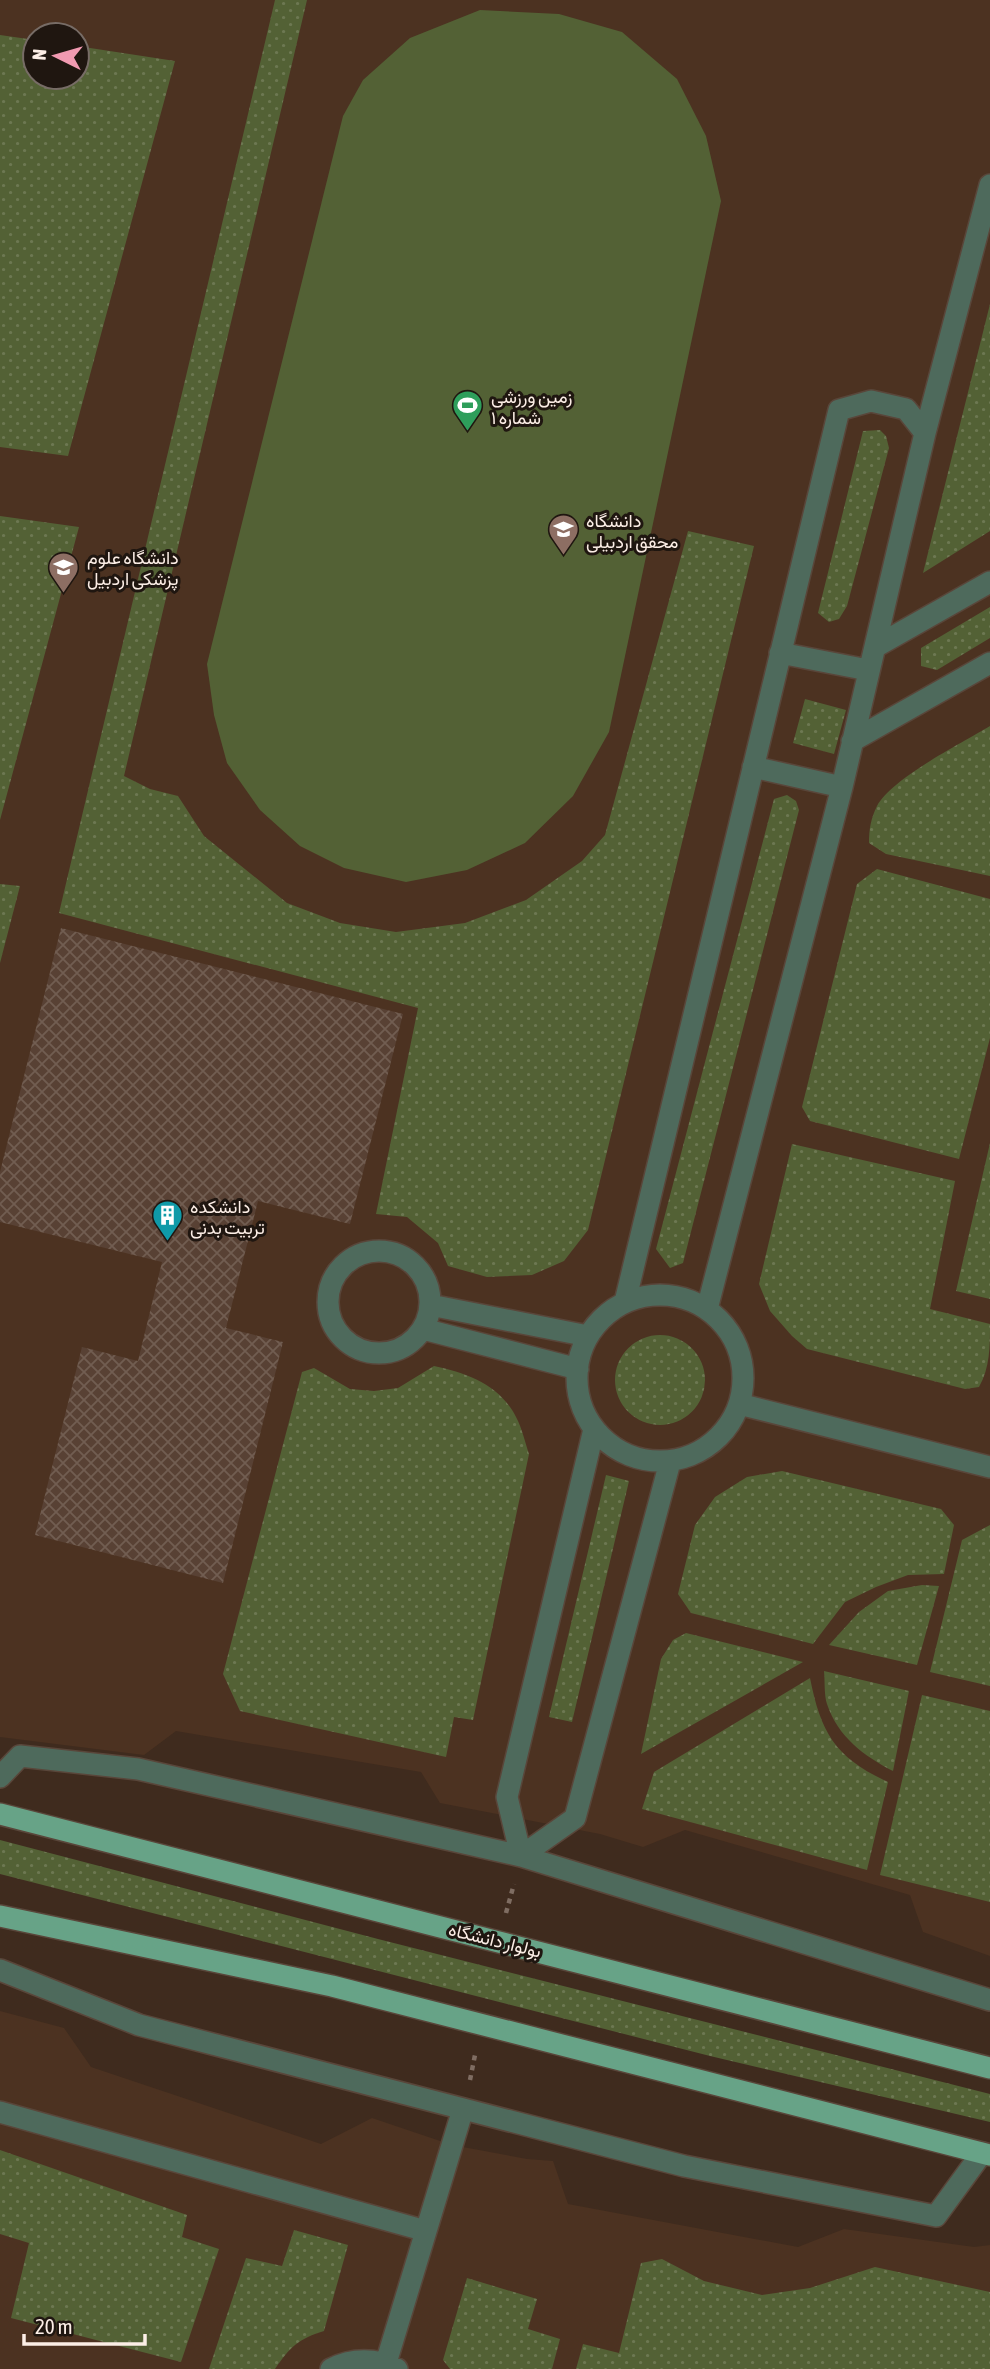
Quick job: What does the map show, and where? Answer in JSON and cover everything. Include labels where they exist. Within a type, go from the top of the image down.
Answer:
[{"type":"main road","name":"بولوار دانشگاه","points":[[0,1814],[990,2068]]},
{"type":"main road","points":[[0,1916],[332,1986],[986,2154]]},
{"type":"street","points":[[707,1309],[842,787],[925,433],[990,185]]},
{"type":"street","points":[[625,1302],[839,410],[871,401],[906,409],[925,433]]},
{"type":"street","points":[[875,647],[990,582]]},
{"type":"street","points":[[780,653],[868,670]]},
{"type":"street","points":[[852,741],[990,663]]},
{"type":"street","points":[[753,767],[842,787]]},
{"type":"street","points":[[385,1251],[402,1256],[416,1266],[426,1280],[430,1305],[423,1329],[412,1342],[398,1350],[381,1354],[364,1352],[349,1345],[330,1318],[328,1301],[331,1285],[339,1269],[352,1258],[368,1252],[385,1251]]},
{"type":"street","points":[[652,1295],[681,1297],[707,1309],[728,1329],[740,1355],[743,1384],[737,1412],[720,1436],[697,1453],[670,1462],[641,1460],[615,1449],[594,1429],[582,1408],[577,1383],[578,1369],[579,1359],[589,1336],[604,1316],[625,1302],[652,1295]]},
{"type":"street","points":[[430,1305],[589,1336]]},
{"type":"street","points":[[423,1329],[578,1369]]},
{"type":"street","points":[[739,1404],[990,1467]]},
{"type":"street","points":[[521,1856],[507,1797],[594,1429]]},
{"type":"street","points":[[521,1856],[575,1818],[670,1462]]},
{"type":"street","points":[[0,1777],[20,1756],[138,1769],[521,1856],[990,2000]]},
{"type":"street","points":[[0,1970],[139,2025],[684,2166],[936,2216],[986,2154]]},
{"type":"street","points":[[331,2369],[340,2364],[363,2360],[391,2366],[426,2231],[463,2109]]},
{"type":"street","points":[[0,2112],[426,2231]]},
{"type":"path","points":[[498,1941],[521,1856]]},
{"type":"path","points":[[463,2109],[482,2025]]},
{"type":"shaded area","name":"دانشگاه محقق اردبیلی","points":[[0,0],[990,0],[990,1956],[923,1932],[910,1895],[685,1830],[643,1847],[600,1834],[440,1803],[421,1772],[176,1731],[144,1755],[0,1737]]},
{"type":"shaded area","points":[[0,2011],[64,2028],[91,2067],[321,2144],[372,2118],[452,2145],[553,2161],[568,2204],[798,2247],[844,2229],[974,2247],[990,2245],[990,2369],[0,2369]]},
{"type":"green space","points":[[275,0],[307,0],[124,776],[150,789],[178,796],[204,836],[287,903],[340,923],[396,932],[465,923],[526,900],[582,861],[605,835],[688,531],[754,546],[588,1230],[564,1261],[532,1275],[487,1277],[448,1266],[438,1243],[407,1217],[376,1214],[418,1008],[59,913]]},
{"type":"green space","name":"زمین ورزشی شماره ۱","points":[[480,10],[559,14],[622,32],[677,79],[706,136],[721,201],[609,732],[573,796],[525,843],[467,870],[406,882],[344,868],[300,846],[260,810],[227,763],[214,715],[207,664],[343,116],[363,80],[410,38]]},
{"type":"green space","points":[[0,35],[21,38],[21,91],[91,91],[91,48],[175,61],[68,456],[0,447]]},
{"type":"green space","points":[[990,304],[990,531],[923,573]]},
{"type":"green space","points":[[880,430],[886,436],[889,448],[847,606],[839,619],[829,622],[818,613],[863,431]]},
{"type":"green space","points":[[0,516],[79,527],[0,820]]},
{"type":"green space","points":[[990,607],[990,638],[937,670],[921,666],[921,648]]},
{"type":"green space","points":[[805,699],[846,710],[834,754],[793,743]]},
{"type":"green space","points":[[990,726],[990,876],[886,854],[869,843],[873,815],[885,795],[912,773]]},
{"type":"green space","points":[[787,795],[796,801],[799,810],[683,1263],[670,1268],[656,1249],[774,799]]},
{"type":"green space","points":[[877,869],[990,899],[990,1038],[959,1159],[810,1121],[802,1107],[857,884]]},
{"type":"green space","points":[[0,884],[20,886],[0,963]]},
{"type":"green space","points":[[990,1143],[990,1299],[956,1291]]},
{"type":"green space","points":[[792,1144],[955,1181],[930,1309],[990,1324],[987,1365],[979,1387],[965,1389],[807,1349],[770,1311],[759,1284]]},
{"type":"green space","points":[[660,1335],[677,1338],[692,1348],[702,1363],[705,1380],[702,1397],[692,1412],[677,1422],[660,1425],[643,1422],[628,1412],[618,1397],[615,1380],[618,1363],[628,1348],[643,1338]]},
{"type":"green space","points":[[434,1366],[481,1382],[501,1397],[518,1421],[529,1454],[473,1720],[454,1717],[446,1757],[240,1711],[223,1674],[302,1372],[314,1368],[350,1389],[374,1391],[398,1388]]},
{"type":"green space","points":[[782,1471],[941,1509],[954,1525],[944,1574],[908,1575],[845,1602],[813,1644],[691,1613],[678,1594],[695,1525],[715,1497],[747,1477]]},
{"type":"green space","points":[[606,1475],[629,1481],[572,1722],[549,1717]]},
{"type":"green space","points":[[990,1525],[990,1686],[930,1672],[962,1540]]},
{"type":"green space","points":[[922,1585],[939,1586],[917,1665],[829,1645],[859,1612],[888,1591]]},
{"type":"green space","points":[[686,1633],[803,1662],[641,1754],[661,1659],[673,1640]]},
{"type":"green space","points":[[824,1671],[909,1691],[893,1771],[862,1752],[838,1726],[826,1700]]},
{"type":"green space","points":[[810,1678],[820,1714],[834,1742],[855,1764],[888,1782],[867,1870],[642,1809],[654,1772]]},
{"type":"green space","points":[[922,1695],[990,1711],[990,1902],[880,1875]]},
{"type":"green space","points":[[0,1840],[990,2094],[990,2122],[710,2056],[0,1874]]},
{"type":"green space","points":[[0,2150],[187,2215],[182,2237],[219,2249],[181,2362],[11,2318],[29,2243],[0,2234]]},
{"type":"green space","points":[[294,2230],[348,2245],[324,2331],[295,2345],[275,2369],[209,2369],[246,2258],[282,2266]]},
{"type":"green space","points":[[662,2259],[704,2281],[762,2295],[810,2288],[875,2267],[990,2292],[990,2369],[576,2369],[583,2344],[619,2353],[641,2263]]},
{"type":"green space","points":[[467,2278],[537,2299],[528,2329],[560,2339],[552,2369],[450,2369],[443,2360]]},
{"type":"building","name":"دانشکده تربیت بدنی","points":[[61,928],[403,1014],[350,1224],[258,1201],[226,1328],[283,1342],[223,1583],[35,1535],[82,1347],[138,1361],[162,1262],[0,1222],[0,1172]]},
{"type":"place","name":"زمین ورزشی شماره ۱","points":[[468,433]]},
{"type":"place","name":"دانشگاه محقق اردبیلی","points":[[563,557]]},
{"type":"place","name":"دانشگاه علوم پزشکی اردبیل","points":[[64,594]]},
{"type":"place","name":"دانشکده تربیت بدنی","points":[[167,1243]]}]
